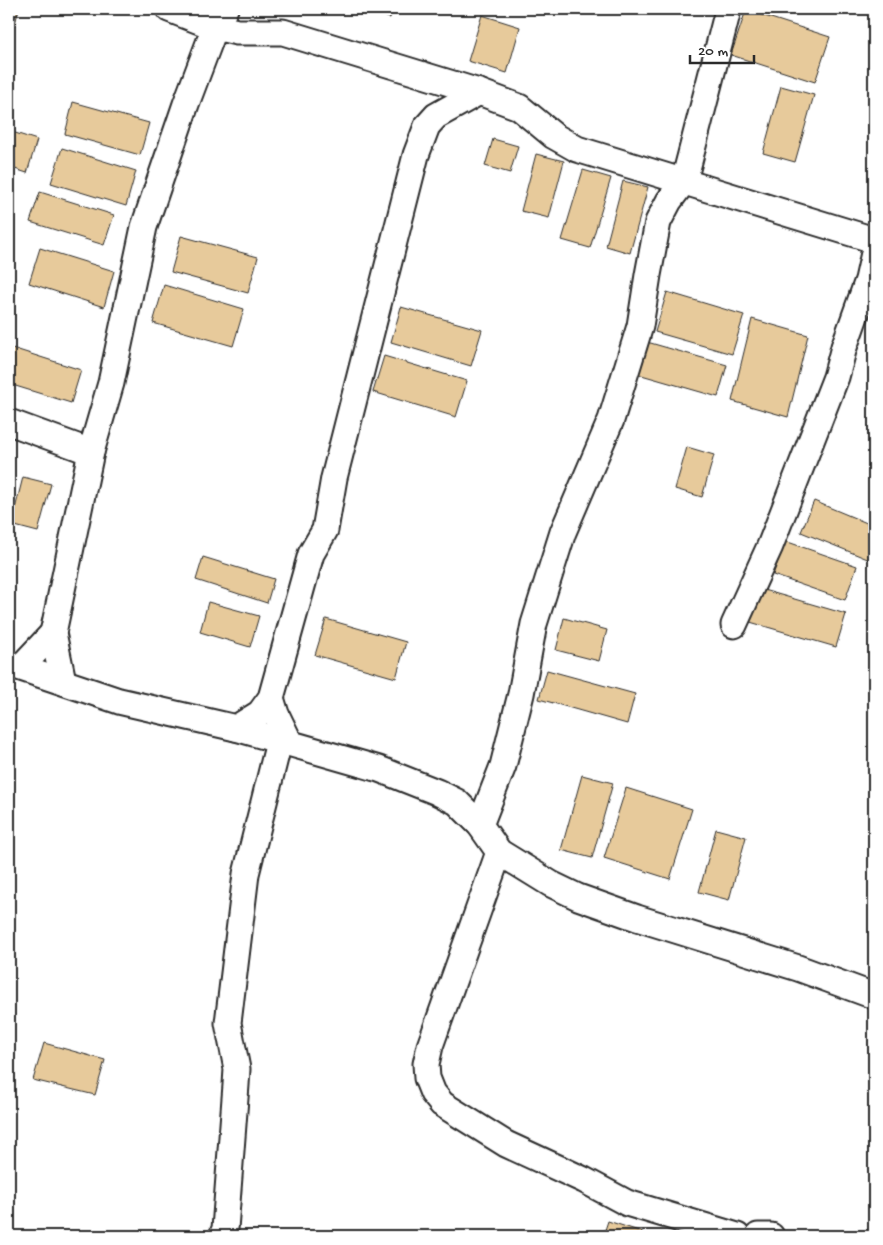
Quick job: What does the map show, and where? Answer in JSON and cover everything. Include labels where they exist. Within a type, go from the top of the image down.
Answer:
[{"type":"street","points":[[169,9],[220,18],[237,32],[283,32],[479,92],[519,107],[554,136],[577,149],[874,240]]},
{"type":"street","points":[[480,826],[504,766],[521,694],[534,624],[563,532],[612,420],[640,326],[658,222],[669,201],[684,181],[727,14],[726,9]]},
{"type":"street","points":[[63,681],[53,633],[91,452],[111,383],[144,226],[186,104],[220,18]]},
{"type":"street","points":[[236,728],[260,713],[271,698],[311,554],[325,530],[334,478],[416,155],[427,126],[436,116],[479,92]]},
{"type":"street","points":[[734,625],[770,546],[836,377],[844,347],[868,280],[874,253]]},
{"type":"street","points":[[9,422],[91,452]]},
{"type":"street","points":[[15,665],[53,633]]},
{"type":"street","points":[[15,665],[119,701],[236,728],[380,769],[457,802],[480,826],[499,852],[551,884],[578,897],[636,918],[798,968],[874,996]]},
{"type":"street","points":[[222,1236],[237,1069],[228,1023],[246,874],[285,742],[271,698]]},
{"type":"street","points":[[499,852],[430,1046],[426,1064],[427,1078],[433,1093],[442,1104],[506,1144],[584,1180],[627,1203],[737,1236]]},
{"type":"street","points":[[758,1236],[771,1236]]},
{"type":"building","points":[[9,9],[19,9],[9,45]]},
{"type":"building","points":[[361,9],[392,9],[390,18]]},
{"type":"building","points":[[746,10],[830,37],[815,82],[731,55]]},
{"type":"building","points":[[482,15],[520,27],[507,73],[468,61]]},
{"type":"building","points":[[781,86],[814,95],[795,162],[763,153]]},
{"type":"building","points":[[73,102],[149,123],[140,155],[65,134]]},
{"type":"building","points":[[9,131],[37,140],[27,173],[9,167]]},
{"type":"building","points":[[493,139],[518,146],[510,173],[485,166]]},
{"type":"building","points":[[62,148],[136,171],[126,206],[51,183]]},
{"type":"building","points":[[536,154],[564,161],[549,218],[521,211]]},
{"type":"building","points":[[583,170],[611,178],[590,248],[562,240]]},
{"type":"building","points":[[623,181],[648,187],[630,253],[606,246]]},
{"type":"building","points":[[40,192],[114,215],[104,245],[30,222]]},
{"type":"building","points":[[181,236],[258,257],[248,293],[171,272]]},
{"type":"building","points":[[40,248],[114,271],[104,307],[29,283]]},
{"type":"building","points":[[164,285],[244,309],[233,346],[153,323]]},
{"type":"building","points":[[667,292],[744,315],[732,354],[655,332]]},
{"type":"building","points":[[401,307],[482,330],[471,366],[391,342]]},
{"type":"building","points":[[752,319],[808,335],[788,417],[732,401]]},
{"type":"building","points":[[647,342],[727,365],[718,397],[638,374]]},
{"type":"building","points":[[9,347],[81,370],[71,403],[9,384]]},
{"type":"building","points":[[384,356],[467,381],[456,417],[373,392]]},
{"type":"building","points":[[687,447],[714,455],[702,497],[675,489]]},
{"type":"building","points":[[23,477],[51,484],[38,532],[11,525]]},
{"type":"building","points":[[814,501],[874,526],[874,549],[870,560],[801,532]]},
{"type":"building","points":[[785,541],[857,566],[845,600],[773,575]]},
{"type":"building","points":[[203,557],[274,579],[267,603],[196,580]]},
{"type":"building","points":[[760,589],[846,614],[836,647],[750,622]]},
{"type":"building","points":[[208,602],[259,616],[250,647],[200,632]]},
{"type":"building","points":[[564,618],[607,630],[599,661],[556,650]]},
{"type":"building","points":[[326,619],[406,642],[396,678],[315,655]]},
{"type":"building","points":[[547,670],[635,694],[627,724],[539,699]]},
{"type":"building","points":[[582,775],[613,783],[592,858],[561,850]]},
{"type":"building","points":[[626,788],[692,809],[670,879],[604,858]]},
{"type":"building","points":[[716,829],[746,837],[729,900],[699,892]]},
{"type":"building","points":[[44,1043],[105,1060],[95,1095],[33,1080]]},
{"type":"building","points":[[608,1221],[642,1232],[641,1236],[603,1236]]}]
